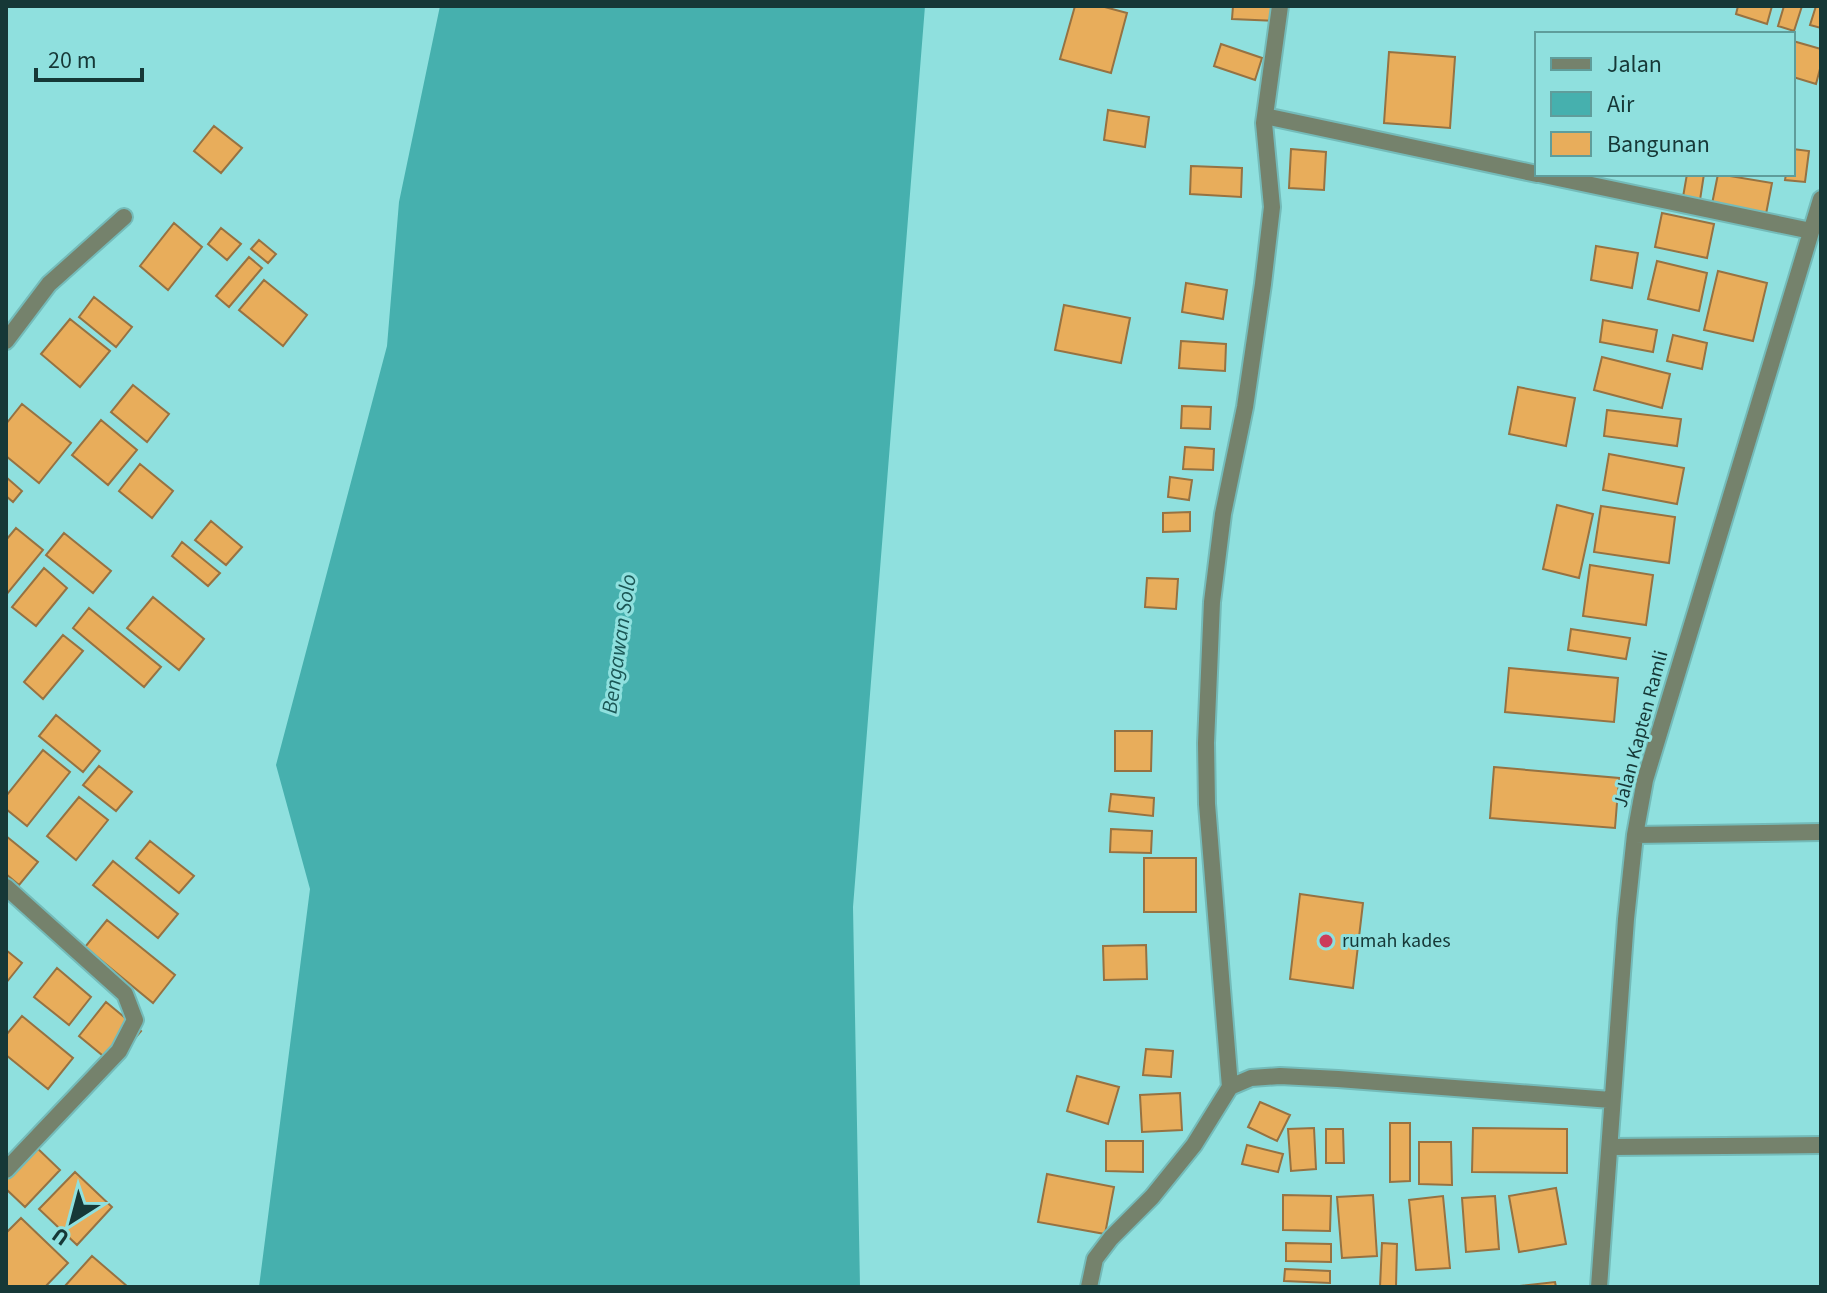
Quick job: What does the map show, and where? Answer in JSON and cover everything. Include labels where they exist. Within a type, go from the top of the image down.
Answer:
[{"type":"street","points":[[1230,1087],[1212,881],[1206,743],[1212,602],[1223,514],[1245,407],[1272,207],[1265,116],[1280,6]]},
{"type":"street","points":[[1265,116],[1535,173]]},
{"type":"street","points":[[1548,176],[1811,231]]},
{"type":"street","name":"Jalan Kapten Ramli","points":[[1599,1287],[1611,1147],[1611,1100],[1635,835],[1645,780],[1821,199]]},
{"type":"street","points":[[6,341],[49,284],[124,217]]},
{"type":"street","points":[[1635,835],[1821,832]]},
{"type":"street","points":[[6,887],[125,994],[135,1020],[119,1051],[6,1170]]},
{"type":"street","points":[[1089,1287],[1095,1259],[1111,1238],[1152,1197],[1194,1145],[1230,1087],[1251,1078],[1280,1076],[1611,1100]]},
{"type":"street","points":[[1611,1147],[1821,1145]]},
{"type":"water","name":"Bengawan Solo","points":[[440,6],[925,6],[853,907],[860,1287],[259,1287],[310,889],[276,765],[387,346],[399,202]]},
{"type":"building","points":[[1075,6],[1101,6],[1127,13],[1111,73],[1060,59]]},
{"type":"building","points":[[1233,6],[1277,6],[1276,21],[1232,19]]},
{"type":"building","points":[[1738,6],[1772,6],[1767,24],[1736,14]]},
{"type":"building","points":[[1784,6],[1802,6],[1794,31],[1778,26]]},
{"type":"building","points":[[1816,6],[1821,6],[1821,28],[1810,25]]},
{"type":"building","points":[[1795,42],[1821,49],[1816,84],[1795,78]]},
{"type":"building","points":[[1221,44],[1262,58],[1255,80],[1214,66]]},
{"type":"building","points":[[1389,52],[1455,57],[1450,128],[1384,123]]},
{"type":"building","points":[[1108,110],[1149,117],[1145,147],[1104,140]]},
{"type":"building","points":[[214,126],[242,148],[221,173],[194,151]]},
{"type":"building","points":[[1291,149],[1326,152],[1324,190],[1289,188]]},
{"type":"building","points":[[1795,149],[1809,151],[1805,182],[1785,180],[1786,176],[1795,176]]},
{"type":"building","points":[[1191,166],[1242,168],[1241,197],[1190,194]]},
{"type":"building","points":[[1687,176],[1704,176],[1700,200],[1683,197]]},
{"type":"building","points":[[1718,176],[1772,183],[1766,214],[1712,204]]},
{"type":"building","points":[[1662,213],[1714,224],[1707,258],[1655,247]]},
{"type":"building","points":[[174,223],[202,247],[168,290],[140,266]]},
{"type":"building","points":[[221,228],[241,244],[227,260],[208,244]]},
{"type":"building","points":[[259,240],[276,254],[268,263],[251,249]]},
{"type":"building","points":[[1596,246],[1638,253],[1632,288],[1591,280]]},
{"type":"building","points":[[249,257],[262,268],[229,307],[216,296]]},
{"type":"building","points":[[1657,261],[1707,273],[1699,311],[1648,299]]},
{"type":"building","points":[[1718,271],[1767,283],[1753,341],[1704,330]]},
{"type":"building","points":[[264,280],[307,315],[283,346],[239,310]]},
{"type":"building","points":[[1186,283],[1227,290],[1223,319],[1182,312]]},
{"type":"building","points":[[94,297],[132,327],[116,347],[79,317]]},
{"type":"building","points":[[1064,305],[1130,318],[1121,363],[1055,350]]},
{"type":"building","points":[[70,319],[110,351],[80,387],[41,354]]},
{"type":"building","points":[[1603,320],[1657,330],[1653,352],[1600,342]]},
{"type":"building","points":[[1673,335],[1707,343],[1702,369],[1667,361]]},
{"type":"building","points":[[1181,341],[1226,344],[1225,371],[1179,368]]},
{"type":"building","points":[[1602,357],[1670,374],[1662,408],[1594,390]]},
{"type":"building","points":[[133,385],[169,414],[147,442],[111,412]]},
{"type":"building","points":[[1518,387],[1575,398],[1566,446],[1509,434]]},
{"type":"building","points":[[22,404],[71,443],[39,483],[6,456],[6,424]]},
{"type":"building","points":[[1182,406],[1211,407],[1210,429],[1181,428]]},
{"type":"building","points":[[1607,410],[1681,419],[1677,446],[1604,436]]},
{"type":"building","points":[[101,420],[137,450],[108,485],[72,455]]},
{"type":"building","points":[[1185,447],[1214,449],[1213,470],[1183,469]]},
{"type":"building","points":[[1609,454],[1684,468],[1677,504],[1603,490]]},
{"type":"building","points":[[140,464],[173,491],[152,518],[119,491]]},
{"type":"building","points":[[6,477],[22,491],[13,502],[6,496]]},
{"type":"building","points":[[1170,477],[1192,480],[1189,500],[1168,497]]},
{"type":"building","points":[[1557,505],[1593,514],[1579,578],[1543,569]]},
{"type":"building","points":[[1601,506],[1675,517],[1669,563],[1594,552]]},
{"type":"building","points":[[1190,512],[1190,531],[1163,532],[1163,513]]},
{"type":"building","points":[[211,521],[242,547],[226,565],[195,540]]},
{"type":"building","points":[[16,528],[43,550],[6,595],[6,540]]},
{"type":"building","points":[[64,533],[111,571],[93,593],[46,555]]},
{"type":"building","points":[[182,542],[220,573],[208,586],[172,556]]},
{"type":"building","points":[[1590,565],[1653,575],[1646,625],[1583,616]]},
{"type":"building","points":[[44,568],[67,588],[36,626],[12,607]]},
{"type":"building","points":[[1147,578],[1178,579],[1176,609],[1145,607]]},
{"type":"building","points":[[153,597],[204,639],[179,670],[127,628]]},
{"type":"building","points":[[89,608],[161,667],[144,687],[73,628]]},
{"type":"building","points":[[1571,629],[1630,638],[1626,659],[1568,650]]},
{"type":"building","points":[[63,635],[83,651],[43,699],[24,682]]},
{"type":"building","points":[[1509,668],[1618,678],[1614,722],[1505,712]]},
{"type":"building","points":[[56,715],[100,751],[83,772],[39,736]]},
{"type":"building","points":[[1115,731],[1152,731],[1151,771],[1115,771]]},
{"type":"building","points":[[43,750],[70,772],[27,826],[6,809],[6,796]]},
{"type":"building","points":[[99,766],[132,792],[116,811],[83,785]]},
{"type":"building","points":[[1494,767],[1619,778],[1615,828],[1490,818]]},
{"type":"building","points":[[1111,794],[1154,798],[1153,816],[1109,811]]},
{"type":"building","points":[[79,797],[108,820],[76,860],[47,836]]},
{"type":"building","points":[[1111,829],[1152,831],[1151,853],[1110,852]]},
{"type":"building","points":[[6,836],[38,862],[19,885],[6,874]]},
{"type":"building","points":[[150,841],[194,876],[179,893],[136,858]]},
{"type":"building","points":[[1144,858],[1196,858],[1196,912],[1144,912]]},
{"type":"building","points":[[113,861],[178,914],[158,938],[93,885]]},
{"type":"building","name":"rumah kades","points":[[1300,894],[1363,903],[1353,988],[1290,979]]},
{"type":"building","points":[[107,920],[175,975],[153,1003],[85,947]]},
{"type":"building","points":[[1146,945],[1147,979],[1104,980],[1103,946]]},
{"type":"building","points":[[6,950],[22,963],[6,983]]},
{"type":"building","points":[[57,968],[91,997],[69,1025],[34,997]]},
{"type":"building","points":[[106,1002],[141,1031],[113,1064],[79,1036]]},
{"type":"building","points":[[22,1016],[73,1058],[48,1089],[6,1055],[6,1035]]},
{"type":"building","points":[[1146,1049],[1173,1051],[1171,1077],[1143,1075]]},
{"type":"building","points":[[1077,1076],[1119,1087],[1108,1124],[1067,1111]]},
{"type":"building","points":[[1180,1093],[1182,1130],[1142,1132],[1140,1095]]},
{"type":"building","points":[[1260,1102],[1290,1115],[1277,1141],[1248,1127]]},
{"type":"building","points":[[1390,1123],[1410,1123],[1410,1181],[1390,1182]]},
{"type":"building","points":[[1314,1128],[1316,1169],[1291,1171],[1288,1129]]},
{"type":"building","points":[[1473,1128],[1567,1129],[1567,1173],[1472,1172]]},
{"type":"building","points":[[1326,1129],[1343,1129],[1344,1163],[1326,1163]]},
{"type":"building","points":[[1106,1141],[1143,1141],[1143,1172],[1106,1171]]},
{"type":"building","points":[[1419,1142],[1451,1142],[1452,1185],[1419,1184]]},
{"type":"building","points":[[1247,1145],[1283,1154],[1278,1172],[1242,1164]]},
{"type":"building","points":[[35,1146],[60,1170],[25,1207],[6,1189],[6,1176]]},
{"type":"building","points":[[75,1172],[112,1207],[77,1245],[39,1209]]},
{"type":"building","points":[[1047,1174],[1114,1187],[1105,1234],[1038,1222]]},
{"type":"building","points":[[1556,1188],[1566,1244],[1519,1252],[1509,1196]]},
{"type":"building","points":[[1283,1195],[1331,1196],[1330,1231],[1283,1230]]},
{"type":"building","points":[[1373,1195],[1377,1256],[1342,1258],[1337,1197]]},
{"type":"building","points":[[1443,1196],[1450,1268],[1416,1270],[1409,1200]]},
{"type":"building","points":[[1495,1196],[1499,1249],[1466,1252],[1462,1198]]},
{"type":"building","points":[[21,1218],[68,1263],[45,1287],[6,1287],[6,1233]]},
{"type":"building","points":[[1286,1243],[1331,1244],[1331,1262],[1286,1261]]},
{"type":"building","points":[[1382,1243],[1397,1244],[1396,1287],[1380,1287]]},
{"type":"building","points":[[92,1256],[128,1287],[64,1287]]},
{"type":"building","points":[[1285,1269],[1330,1271],[1330,1283],[1284,1281]]},
{"type":"building","points":[[1555,1282],[1556,1287],[1511,1287]]},
{"type":"place","name":"rumah kades","points":[[1326,941]]}]
